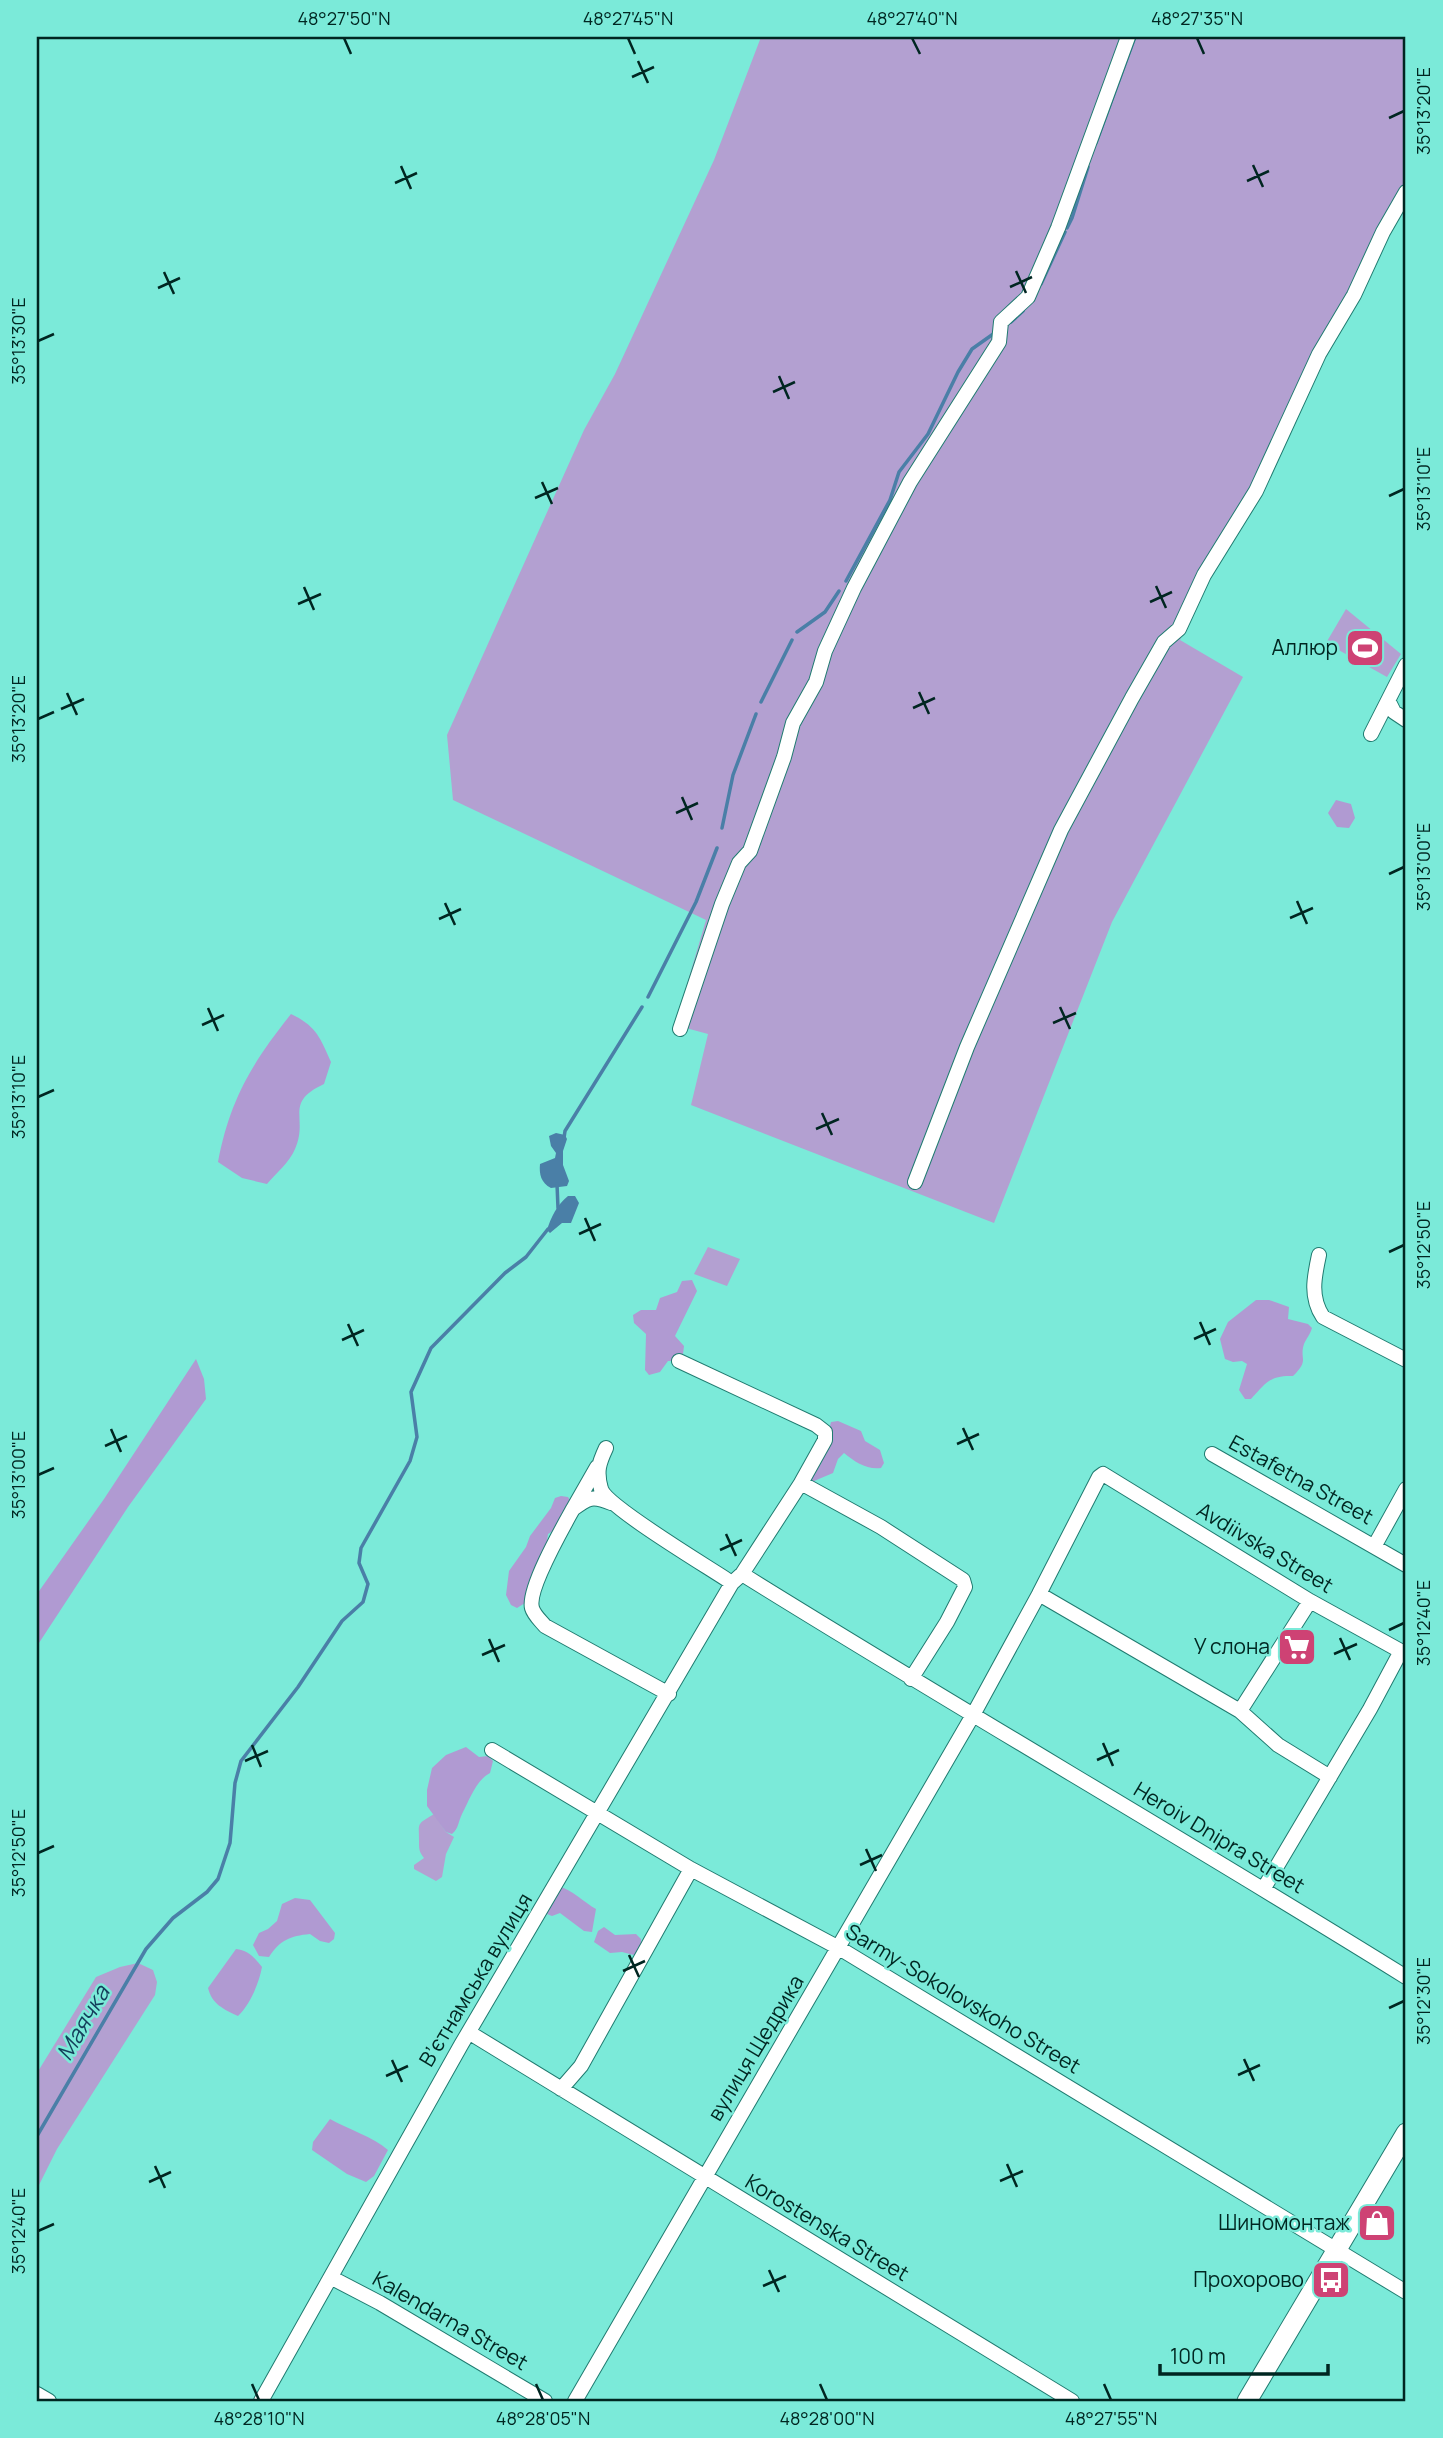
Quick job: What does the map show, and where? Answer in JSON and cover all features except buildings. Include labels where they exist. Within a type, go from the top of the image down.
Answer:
[{"type":"main road","points":[[1247,2401],[1406,2133]]},
{"type":"street","points":[[680,1029],[722,904],[739,863],[750,851],[777,778],[793,723],[816,682],[825,651],[909,482],[999,342],[1001,322],[1028,297],[1059,228],[1128,37]]},
{"type":"street","points":[[915,1182],[972,1036],[1061,830],[1144,676],[1164,642],[1179,629],[1204,575],[1256,491],[1319,354],[1354,295],[1383,232],[1406,192]]},
{"type":"street","points":[[1371,734],[1406,665]]},
{"type":"street","points":[[1389,702],[1394,712],[1406,720]]},
{"type":"street","points":[[1319,1255],[1313,1289],[1317,1308],[1323,1317],[1406,1360]]},
{"type":"street","name":"Вʼєтнамська вулиця","points":[[261,2401],[377,2193],[599,1813],[737,1578],[801,1483],[825,1440],[825,1432],[816,1425],[679,1361]]},
{"type":"street","points":[[606,1448],[536,1583],[531,1596],[531,1606],[545,1626],[669,1695]]},
{"type":"street","name":"Estafetna Street","points":[[1212,1454],[1406,1565]]},
{"type":"street","points":[[597,1467],[601,1491],[612,1503]]},
{"type":"street","name":"Avdiivska Street","points":[[1039,1594],[1099,1477],[1103,1474],[1310,1601],[1404,1653]]},
{"type":"street","points":[[801,1483],[881,1527],[963,1580],[965,1587],[953,1611],[911,1679]]},
{"type":"street","points":[[1375,1545],[1406,1489]]},
{"type":"street","points":[[573,1509],[588,1498],[612,1503]]},
{"type":"street","name":"Heroiv Dnipra Street","points":[[612,1503],[1264,1888],[1406,1977]]},
{"type":"street","points":[[973,1715],[1039,1594],[1240,1711],[1278,1745],[1330,1777]]},
{"type":"street","points":[[1240,1711],[1310,1601]]},
{"type":"street","points":[[1264,1888],[1404,1653]]},
{"type":"street","name":"вулиця Щедрика","points":[[575,2401],[973,1715]]},
{"type":"street","name":"Sarmy-Sokolovskoho Street","points":[[492,1750],[691,1869],[839,1948],[1406,2292]]},
{"type":"street","points":[[561,2089],[581,2066],[691,1869]]},
{"type":"street","name":"Korostenska Street","points":[[470,2033],[1072,2401]]},
{"type":"street","name":"Kalendarna Street","points":[[332,2278],[380,2302],[545,2401]]},
{"type":"street","points":[[37,2394],[48,2401]]},
{"type":"shaded area","points":[[761,37],[1406,37],[1406,204],[1224,540],[1180,640],[1243,677],[1112,922],[994,1223],[691,1105],[708,1034],[675,1025],[706,920],[453,800],[447,735],[584,430],[615,374],[714,160]]},
{"type":"shaded area","name":"Аллюр","points":[[1346,609],[1401,654],[1387,677],[1326,643]]},
{"type":"shaded area","points":[[1336,800],[1351,804],[1355,818],[1349,828],[1337,827],[1328,813]]},
{"type":"shaded area","points":[[291,1014],[316,1033],[331,1062],[324,1084],[304,1098],[300,1105],[299,1138],[293,1154],[267,1184],[242,1178],[218,1162],[229,1119],[244,1083]]},
{"type":"shaded area","points":[[708,1247],[740,1259],[727,1286],[694,1274]]},
{"type":"shaded area","points":[[692,1280],[697,1291],[675,1336],[684,1346],[683,1354],[675,1361],[668,1361],[660,1372],[649,1375],[645,1370],[646,1334],[634,1323],[633,1315],[641,1310],[656,1310],[660,1298],[677,1292],[682,1281]]},
{"type":"shaded area","points":[[1256,1300],[1269,1300],[1289,1307],[1288,1319],[1308,1324],[1312,1328],[1304,1344],[1303,1363],[1293,1376],[1274,1379],[1265,1384],[1251,1399],[1245,1399],[1239,1390],[1247,1364],[1225,1359],[1220,1339],[1228,1322]]},
{"type":"shaded area","points":[[196,1359],[204,1379],[206,1399],[128,1507],[37,1646],[37,1594],[104,1499]]},
{"type":"shaded area","points":[[838,1421],[861,1431],[865,1441],[880,1450],[884,1463],[881,1468],[866,1467],[844,1453],[838,1459],[833,1473],[807,1484],[812,1470],[821,1464],[831,1422]]},
{"type":"shaded area","points":[[568,1497],[571,1502],[556,1529],[548,1534],[546,1548],[525,1603],[517,1608],[511,1605],[506,1595],[509,1571],[555,1498]]},
{"type":"shaded area","points":[[466,1747],[479,1757],[488,1756],[493,1761],[490,1773],[477,1786],[452,1834],[446,1832],[427,1806],[427,1790],[432,1768],[446,1755]]},
{"type":"shaded area","points":[[434,1814],[446,1832],[454,1837],[446,1854],[442,1877],[436,1881],[414,1869],[414,1865],[424,1858],[419,1848],[420,1825]]},
{"type":"shaded area","points":[[560,1887],[569,1890],[596,1909],[592,1932],[584,1931],[560,1913],[552,1916],[547,1914],[548,1906]]},
{"type":"shaded area","points":[[295,1898],[310,1900],[335,1933],[334,1939],[329,1943],[310,1934],[297,1936],[282,1943],[269,1957],[259,1956],[253,1945],[259,1933],[277,1921],[282,1904]]},
{"type":"shaded area","points":[[604,1927],[615,1935],[636,1934],[641,1939],[642,1948],[634,1955],[610,1953],[594,1942],[598,1931]]},
{"type":"shaded area","points":[[236,1949],[248,1953],[262,1967],[253,1993],[238,2016],[215,2002],[208,1988]]},
{"type":"shaded area","points":[[138,1963],[153,1970],[157,1982],[155,1995],[57,2149],[37,2189],[37,2073],[96,1977]]},
{"type":"shaded area","points":[[330,2119],[388,2150],[374,2176],[366,2182],[347,2174],[312,2150],[313,2142]]},
{"type":"water","points":[[556,1133],[565,1135],[567,1139],[563,1151],[563,1165],[569,1181],[567,1186],[551,1188],[541,1178],[540,1164],[555,1158],[556,1153],[549,1136]]},
{"type":"water","points":[[568,1196],[575,1196],[579,1203],[571,1223],[562,1223],[550,1233],[547,1230],[553,1216]]},
{"type":"waterway","points":[[1096,143],[1135,37]]},
{"type":"waterway","points":[[1067,228],[1088,167]]},
{"type":"waterway","points":[[1041,284],[1065,232]]},
{"type":"waterway","points":[[1011,322],[1023,311]]},
{"type":"waterway","points":[[846,581],[890,500],[899,472],[928,434],[958,372],[972,349],[996,332]]},
{"type":"waterway","points":[[797,632],[825,612],[839,591]]},
{"type":"waterway","points":[[761,702],[792,640]]},
{"type":"waterway","points":[[722,828],[733,775],[756,714]]},
{"type":"waterway","points":[[648,997],[696,902],[717,848]]},
{"type":"waterway","points":[[564,1138],[565,1131],[642,1007]]},
{"type":"waterway","points":[[557,1184],[558,1208]]},
{"type":"waterway","name":"Маячка","points":[[37,2136],[146,1949],[173,1918],[207,1892],[218,1879],[230,1843],[235,1783],[241,1761],[298,1687],[342,1621],[363,1602],[368,1584],[359,1563],[361,1548],[410,1461],[417,1437],[411,1392],[431,1348],[505,1273],[526,1257],[548,1229]]},
{"type":"place","name":"Аллюр","points":[[1365,648]]},
{"type":"place","name":"У слона","points":[[1297,1647]]},
{"type":"place","name":"Шиномонтаж","points":[[1377,2223]]},
{"type":"place","name":"Прохорово","points":[[1331,2280]]}]
